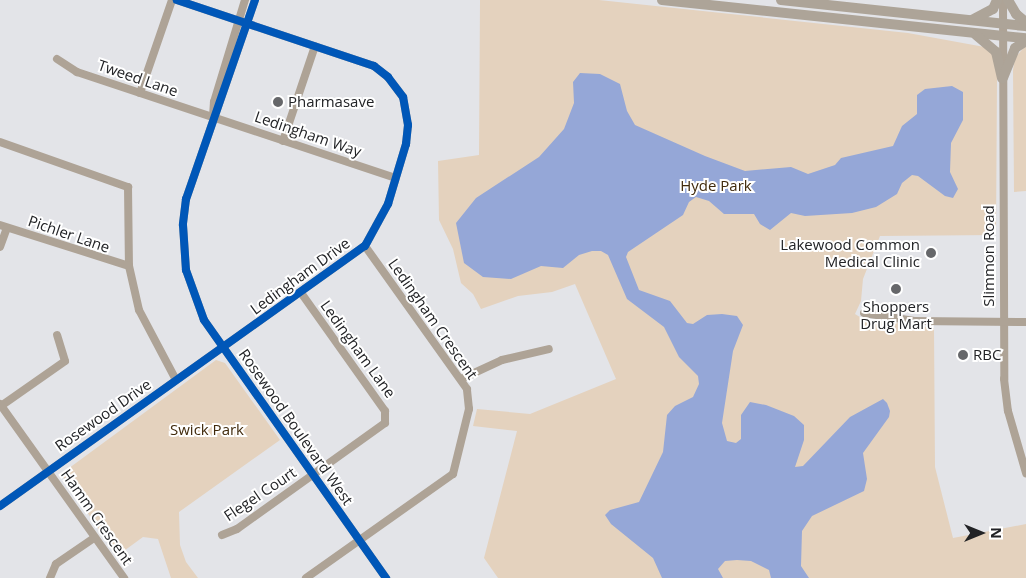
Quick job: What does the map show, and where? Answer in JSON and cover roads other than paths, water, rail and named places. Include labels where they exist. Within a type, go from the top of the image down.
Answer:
[{"type":"main road","points":[[662,0],[856,18],[1026,40]]},
{"type":"main road","points":[[781,0],[1026,26]]},
{"type":"main road","points":[[972,21],[993,9],[997,0]]},
{"type":"main road","points":[[1008,0],[1016,14],[1026,22]]},
{"type":"main road","points":[[973,33],[996,52],[1002,78]]},
{"type":"main road","points":[[1002,78],[1015,48],[1026,40]]},
{"type":"street","points":[[140,93],[172,0]]},
{"type":"street","name":"Ledingham Drive","points":[[177,0],[374,66],[397,87],[408,110],[406,144],[388,204],[365,246],[223,348]]},
{"type":"street","name":"Rosewood Boulevard West","points":[[213,118],[214,102],[245,0]]},
{"type":"street","name":"Rosewood Boulevard West","points":[[255,0],[221,104],[213,118],[186,199],[183,251],[197,307],[223,348],[386,578]]},
{"type":"street","name":"Slimmon Road","points":[[1003,0],[1003,322],[1006,396],[1026,473]]},
{"type":"street","points":[[283,141],[315,46]]},
{"type":"street","name":"Tweed Lane","points":[[57,59],[77,72],[213,118]]},
{"type":"street","name":"Ledingham Way","points":[[213,118],[395,178]]},
{"type":"street","points":[[0,142],[128,186],[128,266],[139,310],[176,380]]},
{"type":"street","points":[[0,246],[3,226]]},
{"type":"street","name":"Pichler Lane","points":[[3,226],[128,266]]},
{"type":"street","name":"Ledingham Crescent","points":[[306,578],[453,474],[470,407],[467,389],[365,246]]},
{"type":"street","name":"Ledingham Lane","points":[[301,293],[385,411],[386,417],[381,428],[313,476]]},
{"type":"street","points":[[864,313],[914,321],[1026,322]]},
{"type":"street","points":[[1,405],[65,361],[57,335]]},
{"type":"street","name":"Rosewood Drive","points":[[0,506],[223,348]]},
{"type":"street","points":[[460,380],[502,360],[549,349]]},
{"type":"street","name":"Hamm Crescent","points":[[1,405],[124,578]]},
{"type":"street","name":"Flegel Court","points":[[222,535],[237,529],[313,476]]},
{"type":"street","points":[[50,578],[56,564],[94,538]]},
{"type":"water","points":[[580,73],[600,74],[620,84],[627,111],[635,125],[705,156],[745,171],[791,167],[808,174],[835,165],[841,158],[893,146],[902,126],[917,114],[917,95],[925,89],[952,86],[963,92],[963,120],[951,143],[950,172],[958,189],[953,198],[945,196],[918,176],[912,175],[902,183],[897,194],[876,207],[852,213],[805,216],[791,213],[770,230],[760,224],[754,214],[724,214],[709,201],[696,197],[689,202],[683,215],[628,252],[626,257],[639,290],[670,301],[687,323],[693,324],[707,315],[722,314],[737,316],[743,325],[733,351],[722,423],[727,441],[736,443],[741,439],[741,415],[750,402],[766,405],[794,416],[804,425],[804,440],[795,467],[803,466],[850,417],[883,399],[887,403],[890,411],[889,417],[863,453],[867,479],[864,491],[812,516],[802,531],[801,566],[809,578],[771,578],[769,570],[751,561],[737,560],[725,561],[718,569],[723,578],[662,578],[653,558],[611,524],[605,515],[610,510],[639,502],[663,452],[667,415],[675,406],[693,397],[699,384],[698,376],[679,357],[664,327],[627,299],[608,255],[601,251],[592,251],[579,255],[563,268],[541,266],[511,279],[483,277],[464,263],[456,223],[476,198],[539,157],[564,129],[574,103],[573,82]]},
{"type":"place","name":"Pharmasave","points":[[278,102]]},
{"type":"place","name":"Lakewood Common Medical Clinic","points":[[931,253]]},
{"type":"place","name":"Shoppers Drug Mart","points":[[896,289]]},
{"type":"place","name":"RBC","points":[[963,355]]},
{"type":"park label","name":"Hyde Park","points":[[716,186]]},
{"type":"park label","name":"Swick Park","points":[[207,430]]}]
